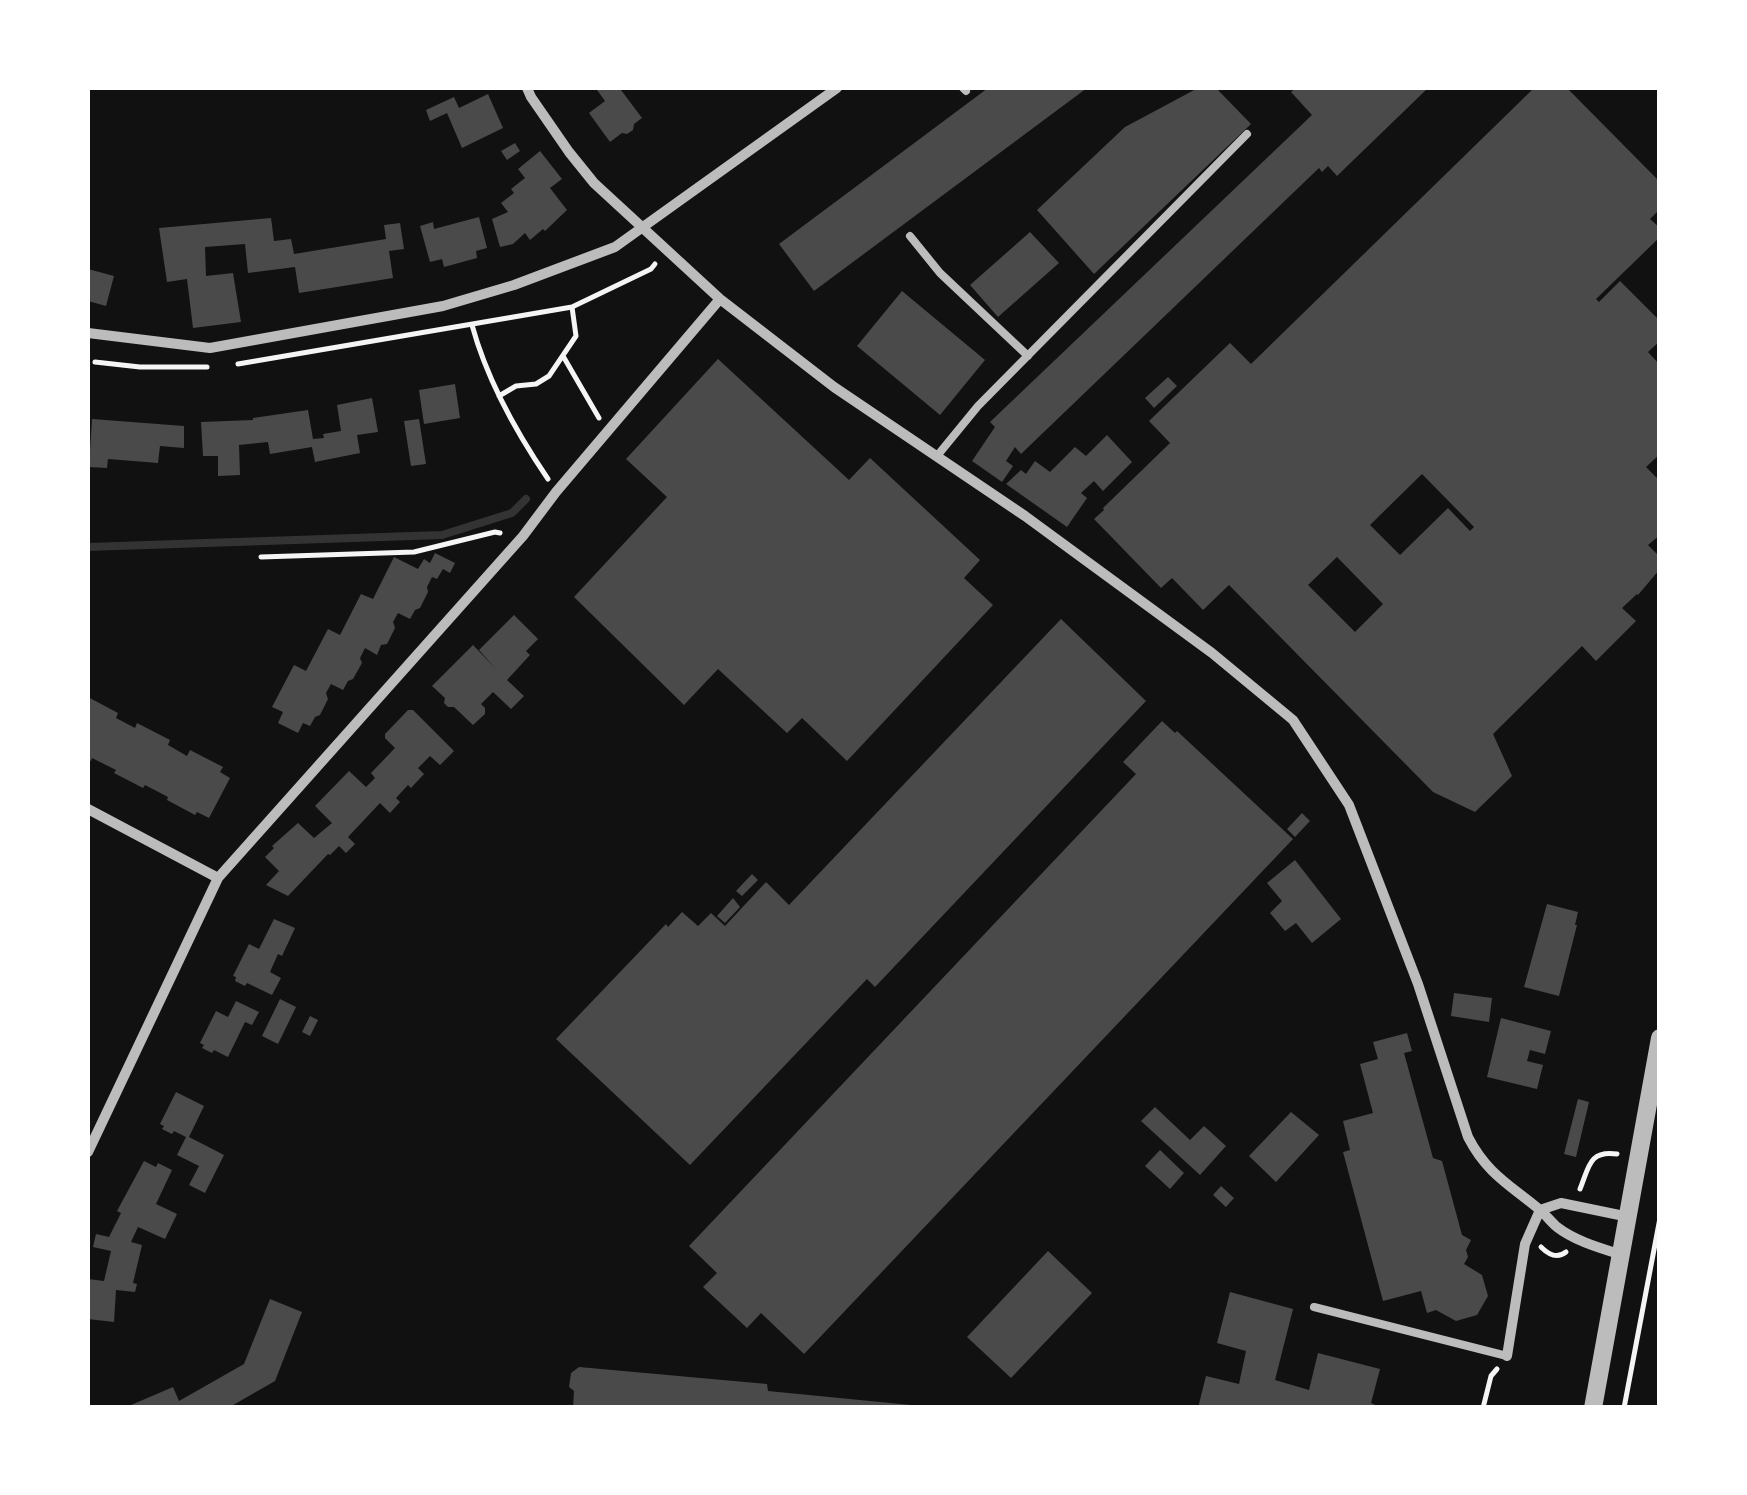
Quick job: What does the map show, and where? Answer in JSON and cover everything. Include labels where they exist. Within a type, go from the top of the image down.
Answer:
[{"type":"street","points":[[528,88],[594,183],[720,298],[834,387],[1025,516],[1196,641],[1293,720],[1349,805],[1418,984],[1478,1158],[1558,1228],[1592,1246],[1622,1255]]},
{"type":"street","points":[[88,333],[210,348],[443,306],[514,285],[615,247],[837,88]]},
{"type":"street","points":[[88,1152],[218,878],[523,536],[720,298]]},
{"type":"street","points":[[88,809],[218,878]]},
{"type":"street","points":[[1593,1408],[1660,1038]]},
{"type":"street","points":[[1507,1356],[1525,1244],[1540,1210],[1561,1203],[1629,1217]]},
{"type":"lane","points":[[937,456],[978,406],[1247,134]]},
{"type":"lane","points":[[910,236],[940,272],[1028,356]]},
{"type":"lane","points":[[1314,1307],[1507,1356]]},
{"type":"path","points":[[499,396],[549,376],[576,336],[572,308]]},
{"type":"path","points":[[472,325],[499,396],[556,492]]},
{"type":"path","points":[[563,356],[608,431]]},
{"type":"path","points":[[261,557],[414,552],[495,532],[523,536]]},
{"type":"path","points":[[1572,1190],[1581,1186]]},
{"type":"path","points":[[1624,1408],[1660,1218]]},
{"type":"path","points":[[1483,1408],[1492,1376],[1507,1356]]},
{"type":"building","points":[[624,88],[621,90],[642,118],[633,130],[610,142],[589,113],[605,101],[597,90]]},
{"type":"building","points":[[988,88],[1087,88],[814,291],[779,244]]},
{"type":"building","points":[[1198,88],[1216,88],[1251,124],[1094,274],[1037,210],[1125,127]]},
{"type":"building","points":[[1296,88],[1428,88],[1337,176],[1328,166],[1322,172],[1319,168],[1021,454],[1015,447],[1006,461],[1013,466],[1002,482],[972,461],[995,427],[990,422],[1312,115],[1291,92]]},
{"type":"building","points":[[1534,88],[1567,88],[1660,182],[1660,209],[1650,219],[1660,228],[1660,237],[1596,299],[1599,302],[1620,281],[1660,321],[1660,341],[1648,352],[1660,365],[1660,454],[1646,467],[1660,481],[1660,535],[1648,545],[1660,557],[1660,569],[1622,608],[1636,621],[1596,661],[1582,646],[1493,734],[1512,776],[1475,812],[1433,792],[1229,585],[1203,610],[1172,578],[1161,588],[1094,519],[1170,443],[1149,421],[1230,343],[1251,364]],"holes":[[[1422,474],[1474,527],[1470,531],[1448,508],[1400,555],[1370,525]],[[1337,557],[1383,604],[1355,632],[1308,585]]]},
{"type":"building","points":[[488,94],[503,128],[462,148],[447,113],[430,121],[426,110],[454,97],[459,108]]},
{"type":"building","points":[[515,143],[520,151],[507,160],[501,151]]},
{"type":"building","points":[[540,151],[562,179],[550,188],[567,210],[530,240],[525,233],[513,244],[500,247],[492,219],[508,212],[501,203],[525,178],[518,169]]},
{"type":"building","points":[[479,217],[487,248],[476,251],[477,258],[444,267],[442,259],[430,262],[420,226],[433,222],[434,229]]},
{"type":"building","points":[[271,218],[274,241],[291,239],[294,254],[386,239],[384,225],[400,223],[404,249],[389,251],[393,278],[299,293],[295,267],[248,273],[245,244],[205,247],[206,276],[233,273],[241,322],[193,328],[187,279],[167,282],[159,228]]},
{"type":"building","points":[[1030,232],[1059,263],[998,317],[970,285]]},
{"type":"building","points":[[88,269],[114,276],[106,306],[88,301]]},
{"type":"building","points":[[902,291],[985,360],[940,415],[857,346]]},
{"type":"building","points":[[718,359],[849,480],[870,458],[980,560],[964,578],[993,605],[847,761],[802,718],[787,733],[718,669],[684,705],[574,597],[667,497],[626,459]]},
{"type":"building","points":[[1168,377],[1177,386],[1154,408],[1145,398]]},
{"type":"building","points":[[455,384],[460,418],[424,424],[419,390]]},
{"type":"building","points":[[372,398],[378,432],[357,435],[360,453],[315,462],[312,447],[270,454],[268,442],[239,445],[240,475],[218,476],[218,456],[203,456],[201,422],[253,420],[308,410],[313,439],[324,438],[323,434],[341,431],[337,405]]},
{"type":"building","points":[[92,419],[184,426],[184,448],[160,446],[158,463],[108,459],[107,468],[89,467]]},
{"type":"building","points":[[419,419],[426,464],[411,466],[404,421]]},
{"type":"building","points":[[1107,435],[1132,462],[1103,491],[1094,481],[1081,493],[1087,498],[1067,527],[1006,484],[1021,470],[1026,474],[1035,461],[1050,472],[1075,447],[1086,456]]},
{"type":"building","points":[[435,553],[455,563],[450,573],[443,569],[437,579],[432,577],[420,608],[410,619],[398,613],[387,644],[381,645],[377,655],[365,648],[362,663],[343,690],[331,684],[320,715],[310,726],[303,723],[298,733],[278,723],[283,712],[272,707],[294,665],[306,671],[328,629],[340,635],[361,594],[373,599],[394,557],[418,569],[424,559],[430,563]]},
{"type":"building","points":[[514,615],[538,639],[526,651],[530,655],[507,680],[524,696],[511,709],[493,692],[481,704],[485,714],[473,725],[454,707],[448,707],[445,698],[432,686],[473,645],[496,669],[479,650]]},
{"type":"building","points":[[1061,619],[1146,701],[875,987],[867,979],[690,1165],[556,1039],[682,912],[698,926],[711,913],[725,926],[766,882],[789,905]]},
{"type":"building","points":[[88,697],[118,713],[116,718],[135,728],[137,723],[170,740],[168,745],[187,756],[190,750],[223,767],[220,772],[230,778],[209,818],[197,812],[195,815],[92,758],[88,760]]},
{"type":"building","points":[[408,710],[413,710],[454,751],[440,765],[430,756],[418,768],[424,774],[396,798],[400,802],[390,813],[380,803],[348,837],[355,844],[346,853],[339,846],[328,854],[288,896],[266,885],[279,871],[265,857],[272,846],[298,823],[314,838],[332,823],[315,806],[349,771],[366,787],[375,778],[371,773],[395,748],[385,734]]},
{"type":"building","points":[[1162,721],[1293,839],[804,1354],[761,1313],[747,1328],[703,1287],[717,1273],[689,1246],[1136,774],[1123,762]]},
{"type":"building","points":[[1302,813],[1310,821],[1295,837],[1287,829]]},
{"type":"building","points":[[1295,860],[1341,919],[1312,943],[1296,923],[1285,931],[1270,913],[1282,901],[1267,883]]},
{"type":"building","points":[[752,874],[758,880],[742,896],[736,891]]},
{"type":"building","points":[[733,898],[740,907],[725,923],[717,916]]},
{"type":"building","points":[[1547,904],[1578,912],[1559,996],[1524,987]]},
{"type":"building","points":[[274,919],[295,928],[270,972],[281,978],[272,995],[247,983],[245,986],[233,976],[249,944],[259,949]]},
{"type":"building","points":[[1454,993],[1492,998],[1489,1022],[1451,1016]]},
{"type":"building","points":[[280,999],[296,1007],[278,1044],[262,1036]]},
{"type":"building","points":[[236,1001],[259,1012],[252,1025],[245,1022],[228,1057],[202,1048],[200,1043],[216,1011],[228,1017]]},
{"type":"building","points":[[310,1016],[318,1020],[310,1036],[302,1032]]},
{"type":"building","points":[[1501,1018],[1551,1031],[1545,1054],[1530,1050],[1527,1061],[1543,1065],[1537,1089],[1487,1077]]},
{"type":"building","points":[[1407,1033],[1412,1051],[1404,1053],[1433,1158],[1442,1161],[1462,1235],[1471,1240],[1464,1264],[1482,1275],[1488,1296],[1477,1315],[1456,1321],[1436,1310],[1427,1313],[1421,1291],[1383,1301],[1343,1152],[1350,1150],[1343,1121],[1373,1113],[1360,1064],[1378,1059],[1373,1042]]},
{"type":"building","points":[[176,1092],[204,1106],[189,1137],[224,1155],[205,1193],[189,1185],[199,1166],[177,1155],[186,1137],[162,1129],[160,1124]]},
{"type":"building","points":[[1578,1099],[1589,1102],[1576,1157],[1564,1154]]},
{"type":"building","points":[[1155,1107],[1190,1140],[1204,1126],[1226,1146],[1200,1175],[1141,1121]]},
{"type":"building","points":[[1291,1112],[1319,1135],[1276,1182],[1249,1156]]},
{"type":"building","points":[[1160,1150],[1184,1173],[1170,1189],[1145,1166]]},
{"type":"building","points":[[144,1161],[172,1170],[156,1204],[177,1214],[165,1239],[138,1227],[131,1242],[142,1245],[133,1283],[137,1284],[135,1292],[116,1290],[114,1322],[88,1319],[88,1279],[104,1281],[111,1251],[93,1247],[96,1234],[109,1237],[121,1213],[117,1211]]},
{"type":"building","points":[[1221,1186],[1234,1198],[1226,1207],[1213,1195]]},
{"type":"building","points":[[1048,1251],[1092,1293],[1011,1378],[967,1337]]},
{"type":"building","points":[[1230,1292],[1293,1309],[1275,1380],[1309,1390],[1318,1353],[1380,1369],[1371,1403],[1382,1408],[1198,1408],[1206,1376],[1239,1384],[1246,1351],[1217,1343]]},
{"type":"building","points":[[270,1299],[302,1312],[275,1381],[228,1408],[124,1408],[173,1387],[179,1401],[244,1364]]},
{"type":"building","points":[[579,1367],[767,1384],[768,1391],[911,1408],[573,1408],[571,1373]]},
{"type":"waterway","points":[[88,547],[442,535],[512,513],[526,499]]}]
